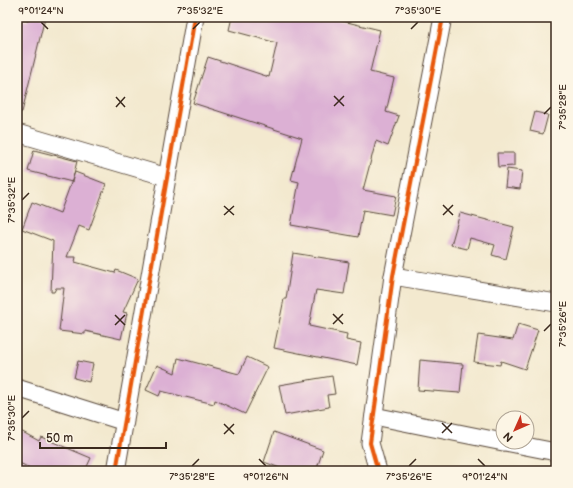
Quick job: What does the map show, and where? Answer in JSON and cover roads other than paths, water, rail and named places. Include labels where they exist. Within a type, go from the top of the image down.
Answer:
[{"type":"street","points":[[116,471],[195,17]]},
{"type":"street","points":[[378,471],[370,443],[393,276],[443,17]]},
{"type":"street","points":[[17,133],[167,177]]},
{"type":"street","points":[[393,276],[556,303]]},
{"type":"street","points":[[17,388],[125,422]]},
{"type":"street","points":[[374,416],[495,440]]},
{"type":"street","points":[[535,448],[556,452]]}]
